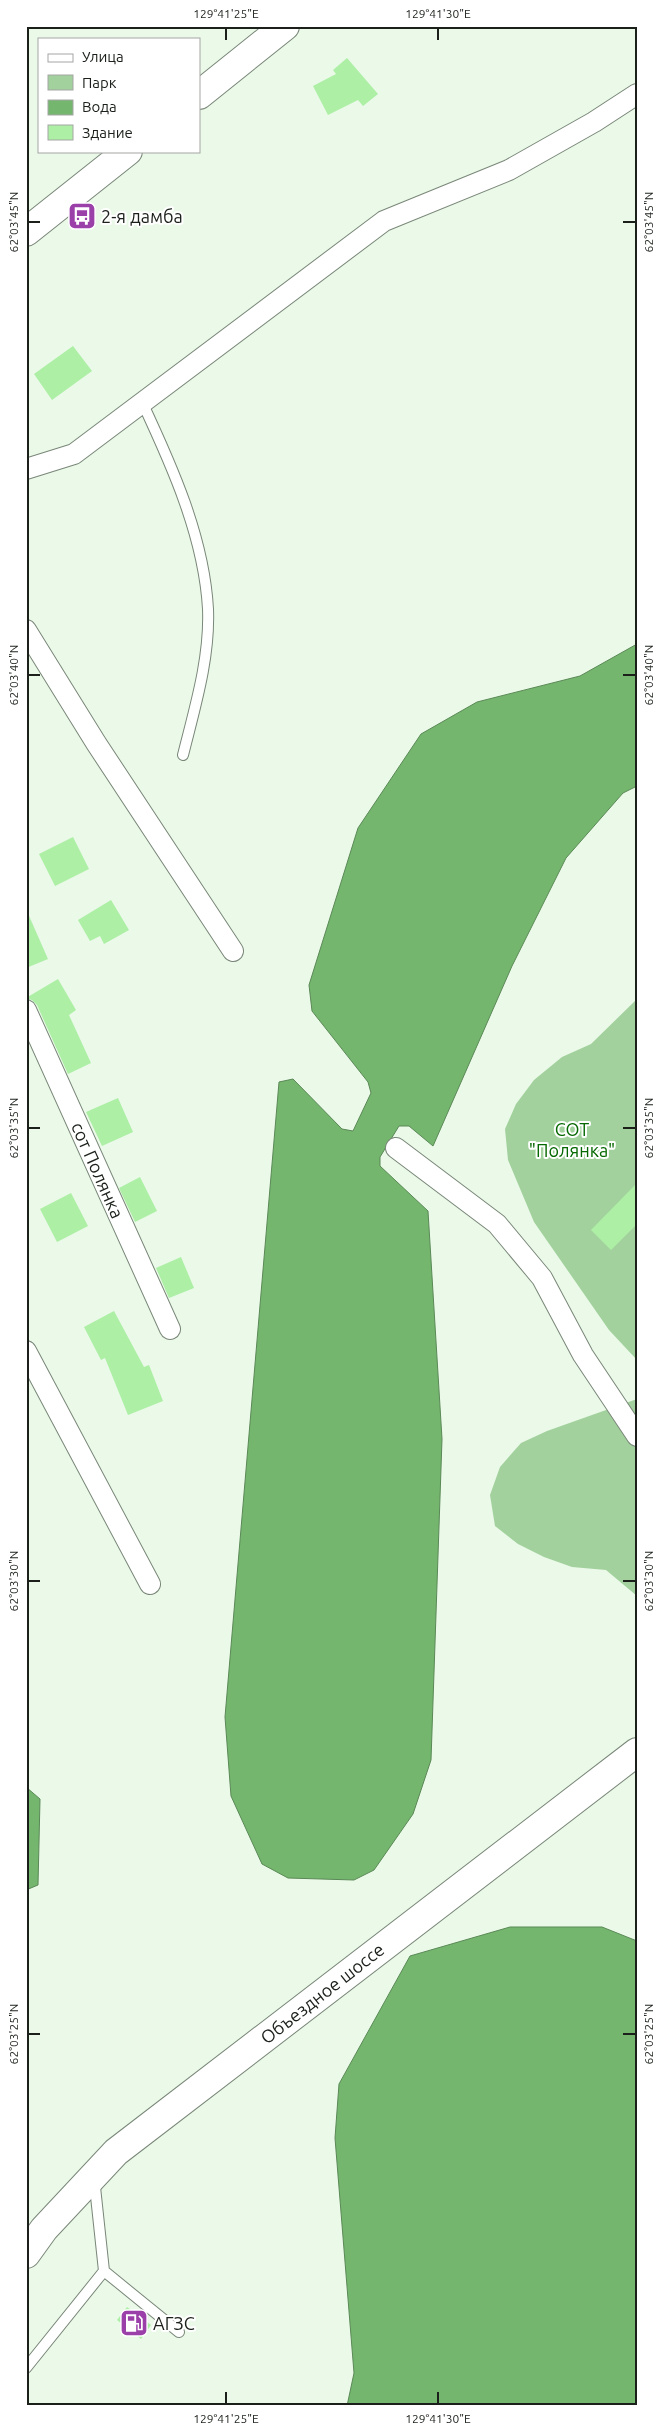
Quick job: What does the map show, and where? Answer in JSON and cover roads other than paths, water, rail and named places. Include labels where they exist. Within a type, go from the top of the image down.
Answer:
[{"type":"main road","points":[[200,94],[285,26]]},
{"type":"main road","points":[[26,232],[127,152]]},
{"type":"main road","name":"Объездное шоссе","points":[[26,2254],[35,2231],[116,2152],[637,1752]]},
{"type":"street","points":[[26,469],[74,454],[384,221],[509,170],[594,122],[637,94]]},
{"type":"street","points":[[26,630],[96,743],[233,951]]},
{"type":"street","name":"сот Полянка","points":[[26,1010],[170,1329]]},
{"type":"street","points":[[396,1148],[496,1224],[542,1278],[583,1355],[637,1436]]},
{"type":"street","points":[[26,1351],[150,1584]]},
{"type":"lane","points":[[142,402],[168,457],[203,568],[208,610],[206,645],[200,685],[183,755]]},
{"type":"lane","points":[[106,2162],[94,2187],[104,2271],[179,2332]]},
{"type":"lane","points":[[26,2368],[104,2271]]},
{"type":"water","points":[[637,644],[637,786],[623,793],[566,858],[512,966],[433,1146],[409,1126],[399,1126],[380,1157],[380,1166],[428,1211],[442,1439],[431,1760],[413,1814],[374,1870],[354,1880],[288,1878],[262,1864],[231,1796],[225,1717],[279,1082],[293,1079],[342,1129],[353,1131],[371,1093],[368,1082],[312,1011],[309,985],[358,828],[421,734],[477,702],[580,676]]},
{"type":"water","points":[[26,1787],[40,1799],[38,1885],[26,1890]]},
{"type":"water","points":[[510,1927],[602,1927],[637,1941],[637,2406],[347,2406],[354,2373],[335,2138],[339,2084],[410,1956]]},
{"type":"place","name":"2-я дамба","points":[[82,216]]},
{"type":"place","name":"АГЗС","points":[[134,2323]]},
{"type":"park label","name":"СОТ \"Полянка\"","points":[[572,1139]]}]
